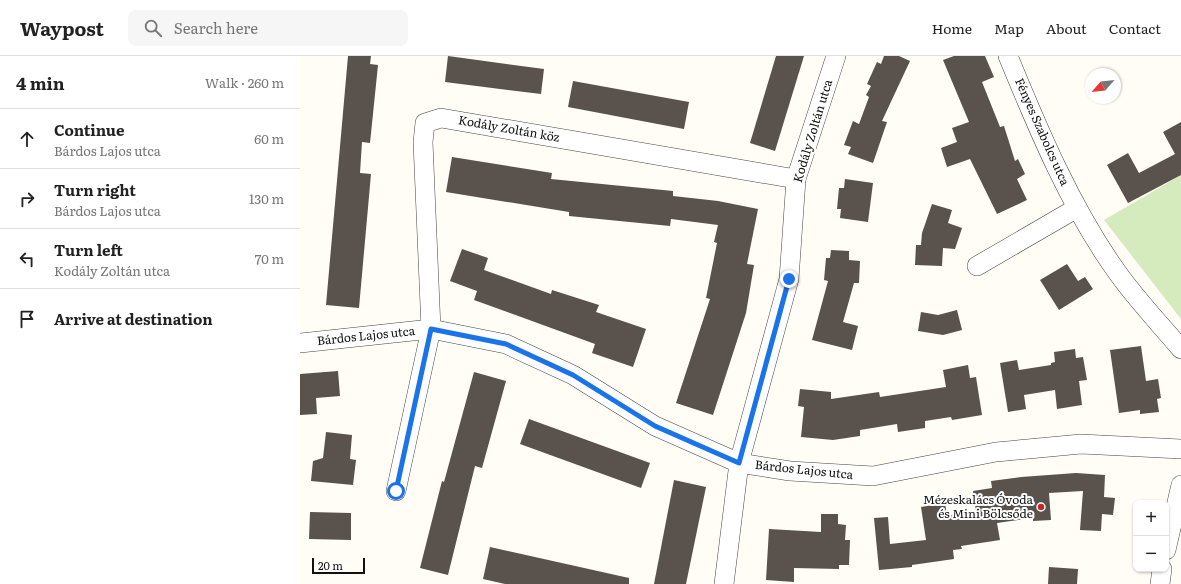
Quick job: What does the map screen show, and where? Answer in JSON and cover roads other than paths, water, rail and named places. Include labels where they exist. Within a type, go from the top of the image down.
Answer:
[{"type":"street","name":"Kodály Zoltán utca","points":[[724,584],[739,463],[789,279],[796,179],[836,56]]},
{"type":"street","name":"Fényes Szabolcs utca","points":[[1008,56],[1028,105],[1077,208],[1117,273],[1181,349]]},
{"type":"street","name":"Kodály Zoltán köz","points":[[431,329],[423,142],[425,123],[441,118],[796,179]]},
{"type":"street","points":[[977,266],[1077,208]]},
{"type":"street","name":"Bárdos Lajos utca","points":[[396,491],[431,329]]},
{"type":"street","name":"Bárdos Lajos utca","points":[[300,343],[431,329],[506,344],[573,375],[655,426],[739,463],[790,471],[873,476],[996,452],[1081,444],[1181,449]]},
{"type":"street","points":[[1169,537],[1181,485]]},
{"type":"street","points":[[1160,584],[1162,572]]},
{"type":"place","name":"Mézeskalács Óvoda és Mini Bölcsőde","points":[[1041,507]]}]
